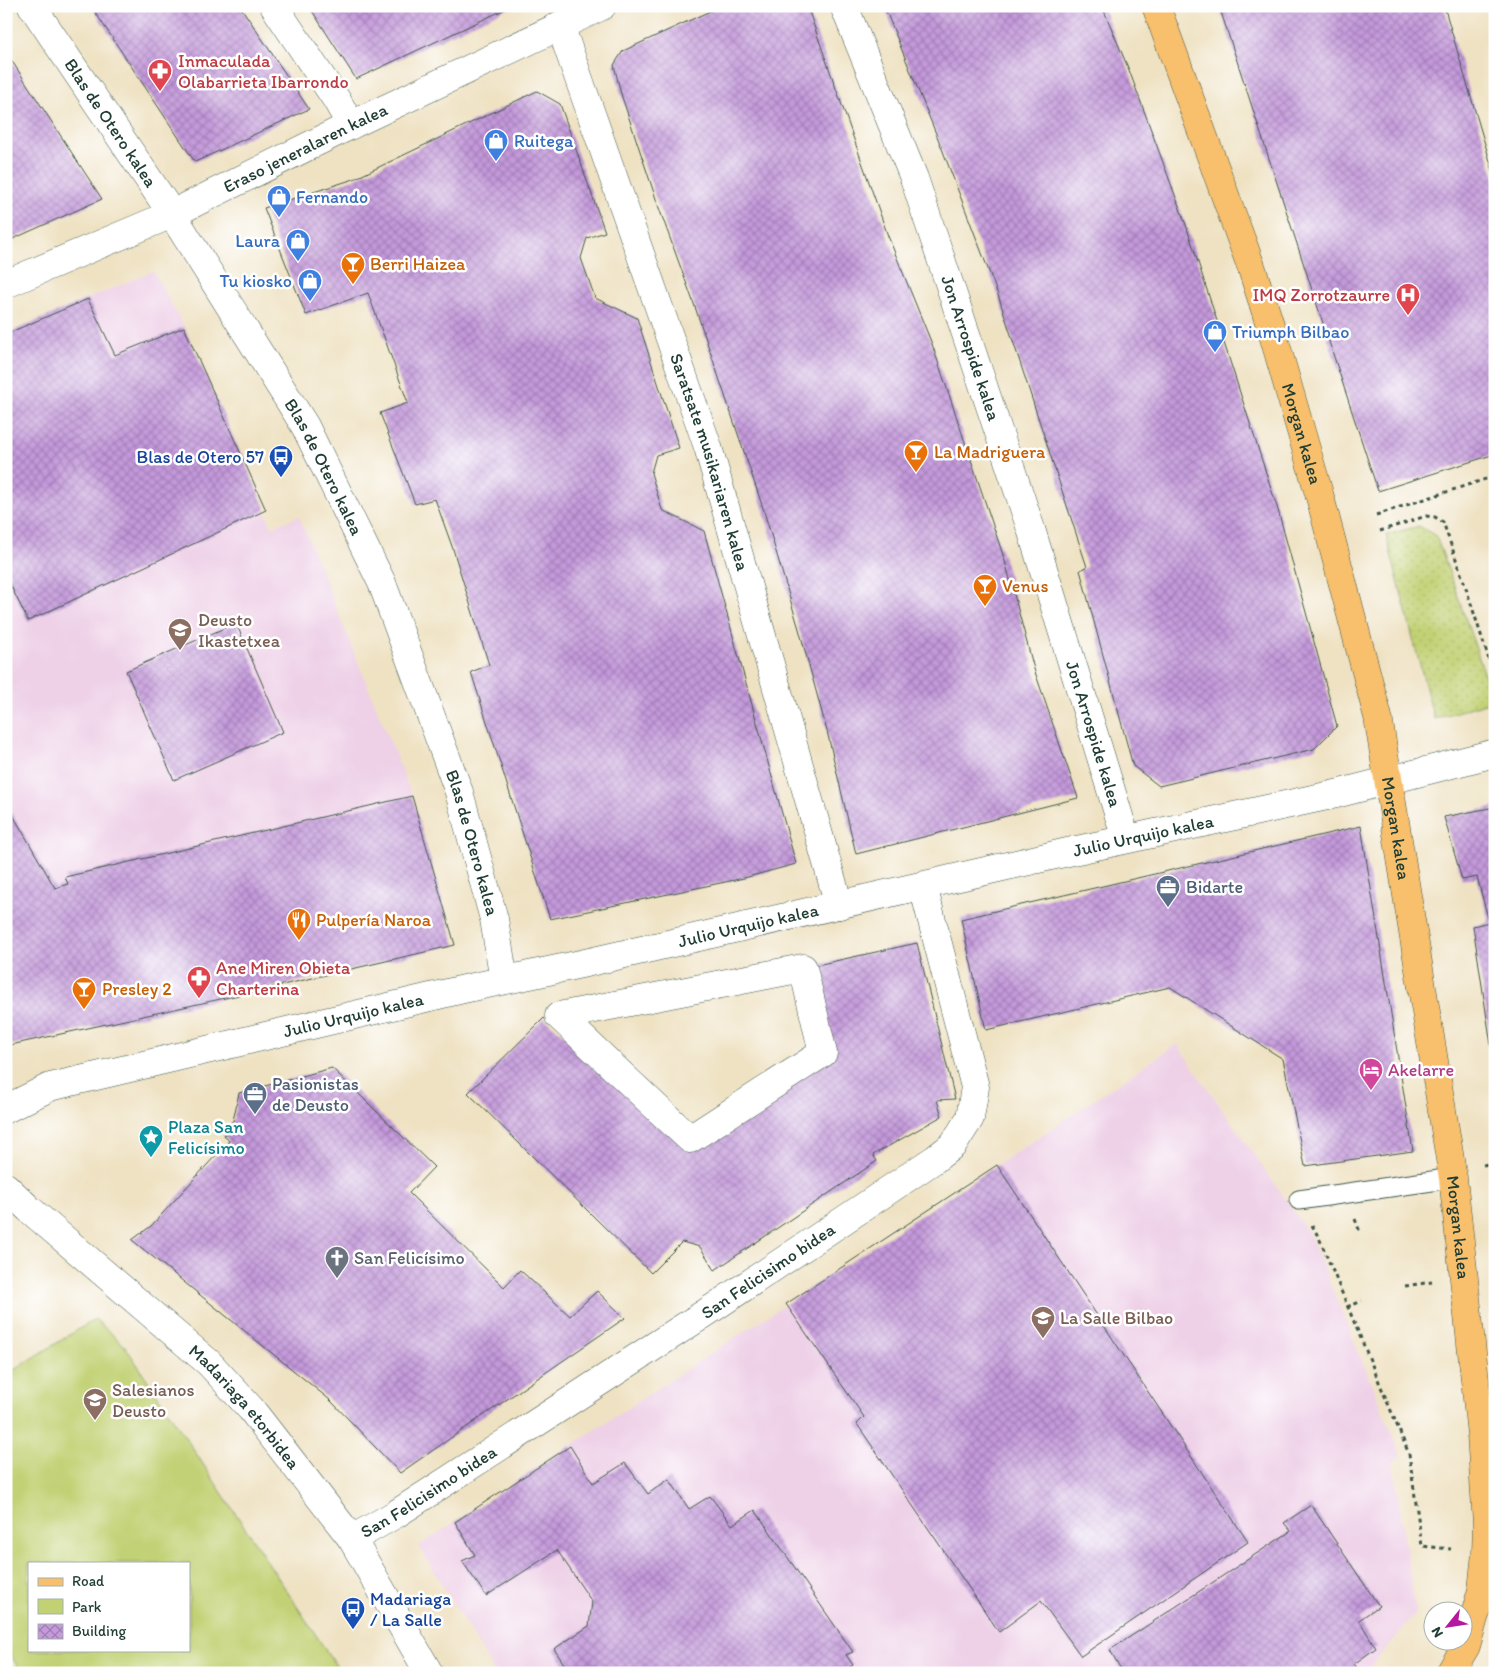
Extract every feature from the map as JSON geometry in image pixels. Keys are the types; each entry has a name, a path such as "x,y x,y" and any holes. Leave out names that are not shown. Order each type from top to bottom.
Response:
{"main road":[{"name":"Morgan kalea","path":"1156,6 1252,269 1272,331 1320,497 1378,717 1454,1178 1481,1435 1487,1524 1482,1590 1466,1646 1450,1673"}],"street":[{"name":"Blas de Otero kalea","path":"32,6 172,214 305,426 382,582 460,792 494,918 504,980"},
{"path":"274,6 336,99 351,125"},
{"name":"Eraso jeneralaren kalea","path":"6,284 172,214 351,125 602,6"},
{"name":"Jon Arrospide kalea","path":"844,6 914,178 1031,529 1126,839"},
{"name":"Saratsate musikariaren kalea","path":"560,25 708,448 839,906"},
{"name":"Julio Urquijo kalea","path":"6,1109 50,1087 504,980 839,906 1126,839 1389,782 1495,753"},
{"name":"San Felicisimo bidea","path":"352,1539 396,1514 714,1308 953,1145 970,1118 976,1087 923,886"},
{"path":"802,968 823,1053 690,1139 559,1016 802,968"},
{"name":"Madariaga etorbidea","path":"6,1187 209,1363 251,1409 352,1539 429,1673"}],"lane":[{"path":"1299,1200 1454,1178"}],"path":[{"path":"1376,515 1495,476"},
{"path":"1380,530 1426,516 1435,517 1443,522 1491,666 1495,672"},
{"path":"1481,1165 1495,1163"},
{"path":"1299,1200 1320,1240 1409,1454 1422,1546 1451,1549"},
{"path":"1354,1218 1360,1232"},
{"path":"1405,1286 1432,1282"},
{"path":"1348,1307 1362,1301"}],"shaded area":[{"name":"Deusto Ikastetxea","path":"153,271 184,327 272,527 299,516 412,796 65,878 68,884 55,888 6,803 6,334"},
{"name":"La Salle Bilbao","path":"1177,1044 1310,1235 1401,1455 1393,1463 1416,1614 1365,1673 495,1673 419,1546"}],"green space":[{"path":"1419,526 1436,536 1487,681 1495,692 1495,700 1434,719 1386,535"},
{"name":"Salesianos Deusto","path":"95,1319 125,1346 341,1673 22,1673 6,1648 6,1375"}],"building":[{"path":"91,6 240,6 309,109 195,162"},
{"path":"309,6 512,6 356,79"},
{"path":"721,6 807,6 888,236 932,344 1005,561 1034,669 1078,798 856,854 827,731 763,508 694,304 659,208 621,94 614,65 623,51"},
{"path":"884,6 1102,6 1129,70 1186,225 1278,510 1337,726 1314,749 1159,786 1133,766 1080,570 1087,567 998,295 941,146"},
{"name":"IMQ Zorrotzaurre","path":"1219,6 1444,6 1495,178 1495,454 1378,491"},
{"path":"6,52 102,199 6,242"},
{"path":"537,91 560,104 605,232 587,238 581,258 595,298 637,318 679,448 656,455 651,473 662,510 704,531 796,864 744,878 550,919 471,672 489,665 453,549 435,499 415,504 380,413 408,403 368,293 306,315 264,208 354,179"},
{"path":"88,299 115,355 184,327 266,510 28,621 6,576 6,334"},
{"path":"236,623 283,732 174,780 126,671"},
{"path":"412,796 455,945 6,1046 6,803 55,888 68,884 65,877"},
{"path":"1495,807 1494,1065 1473,926 1489,922 1477,877 1462,880 1444,817"},
{"path":"1361,826 1413,1151 1305,1166 1283,1059 1170,987 986,1030 961,919"},
{"path":"917,943 955,1099 937,1100 942,1116 873,1155 877,1161 715,1270 700,1247 682,1242 651,1273 468,1093 544,1018 690,1139 823,1053 803,968"},
{"name":"San Felicísimo","path":"332,1068 434,1167 409,1193 504,1287 520,1270 570,1316 597,1291 625,1318 400,1473 330,1400 132,1240 151,1226 229,1141 224,1135 233,1121 239,1093"},
{"path":"997,1165 1248,1542 1081,1656 1041,1601 999,1632 857,1424 864,1417 786,1304"},
{"path":"570,1446 593,1483 625,1463 648,1494 669,1479 689,1509 710,1496 732,1525 755,1510 853,1652 846,1655 853,1665 841,1673 570,1673 554,1649 589,1626 592,1602 557,1550 486,1596 462,1561 475,1555 455,1522"},
{"path":"1311,1505 1379,1606 1359,1620 1376,1648 1354,1664 1358,1669 1353,1673 1123,1673 1110,1650 1291,1531 1284,1523"}],"place":[{"name":"Inmaculada Olabarrieta Ibarrondo","path":"160,92"},
{"name":"Ruitega","path":"496,162"},
{"name":"Fernando","path":"279,218"},
{"name":"Laura","path":"298,262"},
{"name":"Berri Haizea","path":"353,285"},
{"name":"Tu kiosko","path":"310,302"},
{"name":"IMQ Zorrotzaurre","path":"1408,316"},
{"name":"Triumph Bilbao","path":"1215,353"},
{"name":"La Madriguera","path":"916,473"},
{"name":"Blas de Otero 57","path":"281,478"},
{"name":"Venus","path":"985,607"},
{"name":"Deusto Ikastetxea","path":"180,651"},
{"name":"Bidarte","path":"1168,908"},
{"name":"Pulpería Naroa","path":"299,941"},
{"name":"Ane Miren Obieta Charterina","path":"199,999"},
{"name":"Presley 2","path":"84,1010"},
{"name":"Akelarre","path":"1371,1091"},
{"name":"Pasionistas de Deusto","path":"255,1115"},
{"name":"Plaza San Felicísimo","path":"151,1158"},
{"name":"San Felicísimo","path":"337,1279"},
{"name":"La Salle Bilbao","path":"1043,1339"},
{"name":"Salesianos Deusto","path":"95,1421"},
{"name":"Madariaga / La Salle","path":"353,1630"}]}
